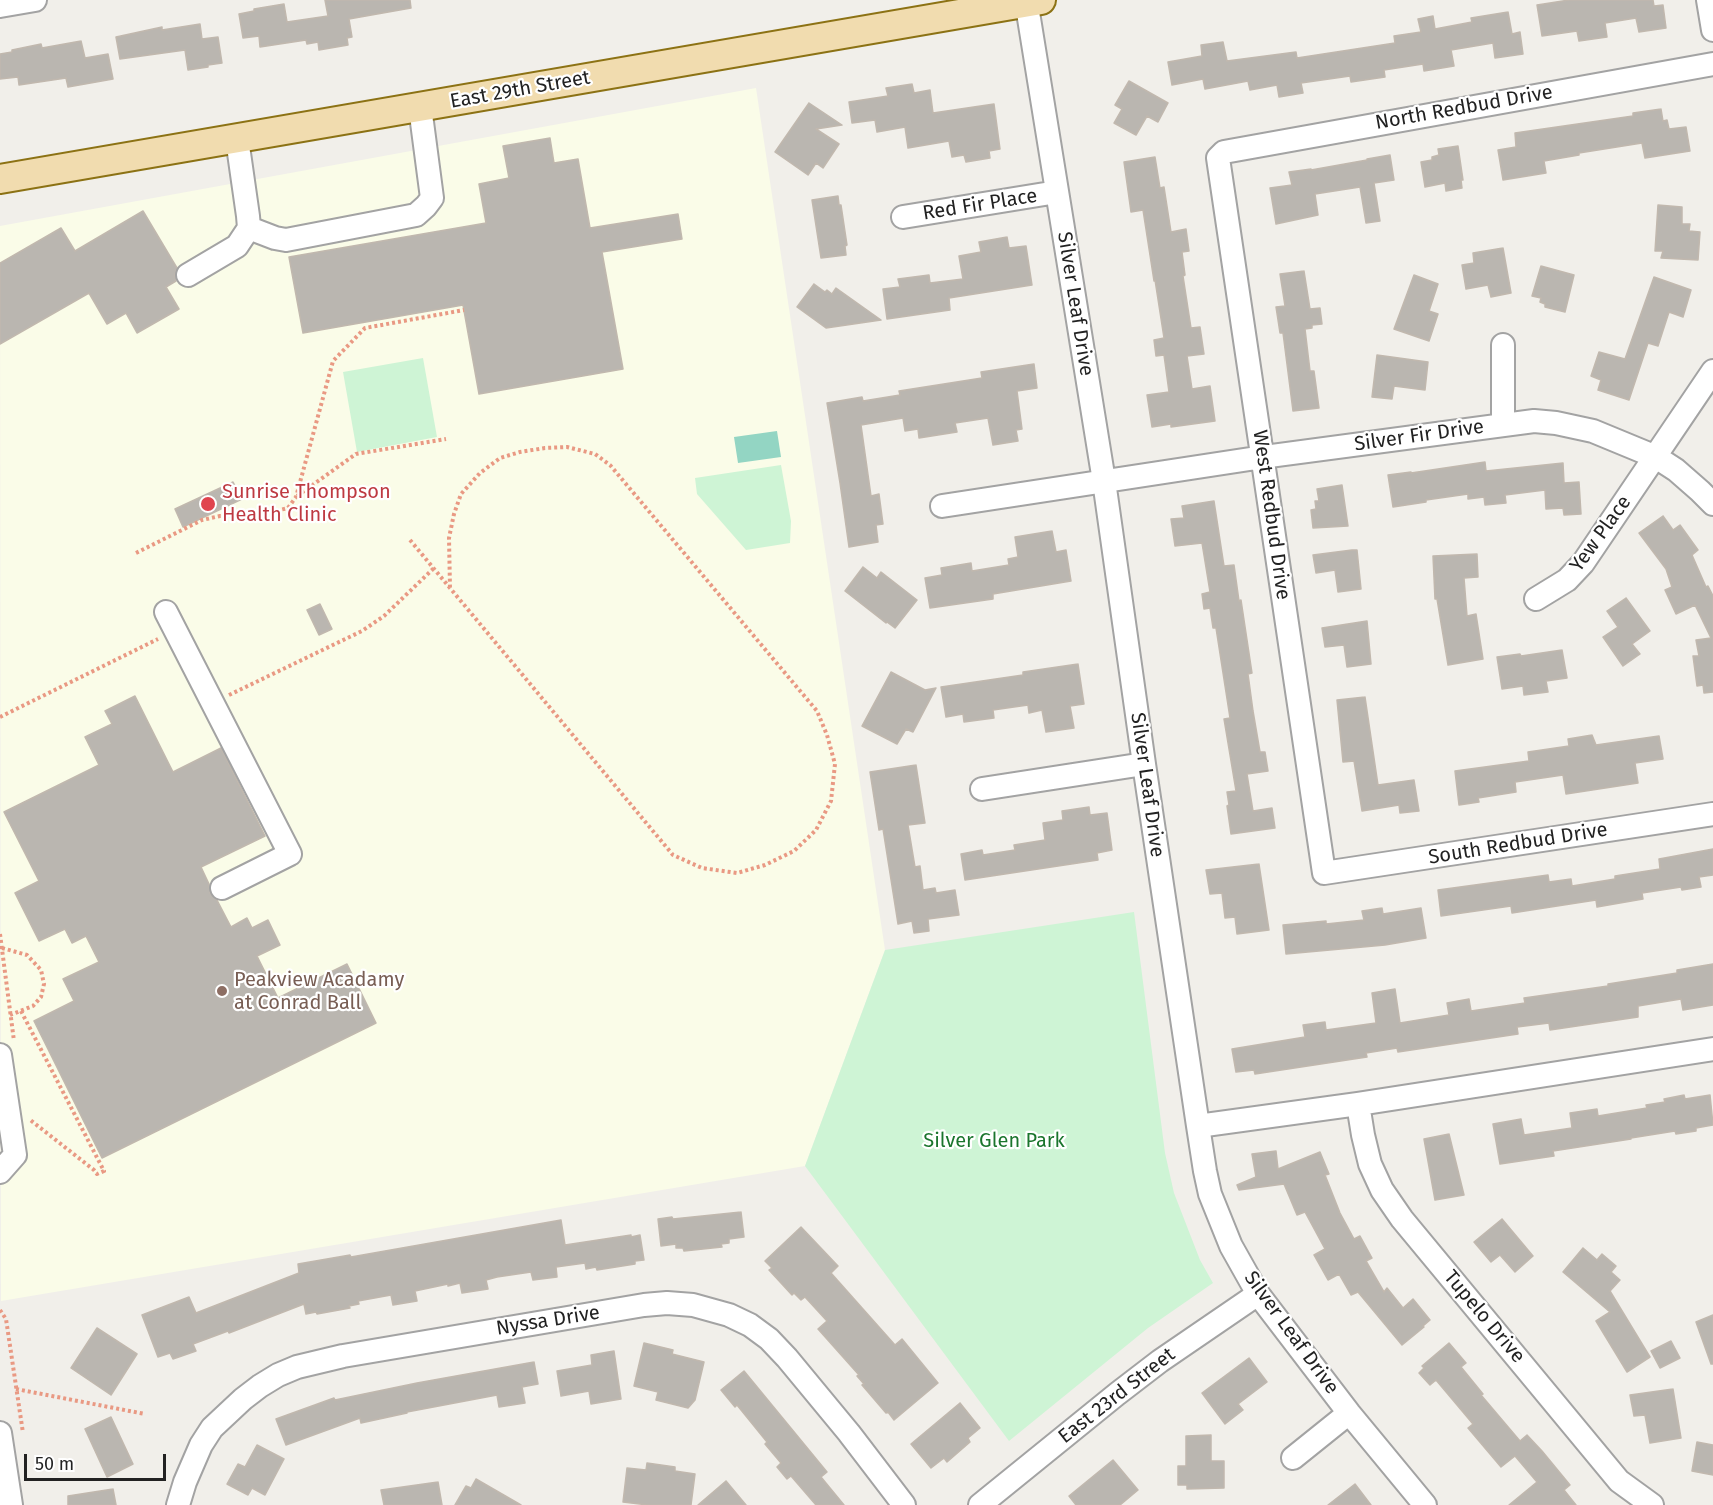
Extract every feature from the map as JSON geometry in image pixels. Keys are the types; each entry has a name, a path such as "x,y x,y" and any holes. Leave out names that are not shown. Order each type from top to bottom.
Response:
{"main road":[{"name":"East 29th Street","path":"0,179 1031,1"}],"street":[{"path":"0,6 35,0"},
{"path":"1708,0 1713,30"},
{"name":"Silver Leaf Drive","path":"1031,1 1057,192 1104,481 1144,764 1210,1194 1231,1246 1258,1294 1349,1413 1425,1505"},
{"name":"North Redbud Drive","path":"1218,158 1224,152 1713,64"},
{"path":"249,228 286,240 416,215 432,198 420,107"},
{"path":"188,275 237,246 249,228 237,139"},
{"name":"West Redbud Drive","path":"1218,158 1324,873"},
{"name":"Red Fir Place","path":"903,217 1057,192"},
{"path":"1503,345 1503,424"},
{"name":"Yew Place","path":"1536,599 1567,580 1583,563 1713,371"},
{"name":"Silver Fir Drive","path":"942,506 1263,457 1534,421 1593,431 1656,457 1676,470 1713,504"},
{"path":"170,621 290,854 222,888"},
{"path":"982,789 1144,764"},
{"name":"South Redbud Drive","path":"1324,873 1713,814"},
{"path":"1198,1126 1358,1104 1713,1049"},
{"path":"0,1055 15,1155 0,1172"},
{"name":"Tupelo Drive","path":"1358,1104 1370,1164 1382,1190 1402,1219 1619,1480 1652,1505"},
{"name":"East 23rd Street","path":"980,1505 1143,1374 1258,1294"},
{"name":"Nyssa Drive","path":"178,1505 189,1472 201,1445 212,1428 252,1392 297,1367 343,1356 667,1303 693,1305 729,1315 750,1325 769,1339 849,1433 904,1505"},
{"path":"1293,1458 1349,1413"},
{"path":"0,1433 11,1505"}],"path":[{"path":"296,497 333,361 365,328 464,310"},
{"path":"136,553 202,520 219,516 243,519 288,508 296,497 356,454 446,439"},
{"path":"410,540 434,568 450,588 673,855 702,868 737,873 765,865 794,851 816,830 831,801 835,764 827,735 816,711 610,465 595,454 567,447 545,448 500,458 480,472 461,494 454,514 449,537 450,588"},
{"path":"212,703 369,627 384,616 434,568"},
{"path":"0,717 170,621"},
{"path":"2,948 27,955 41,970 44,984 41,997 33,1006 10,1016"},
{"path":"21,1011 104,1171 97,1174 27,1117"},
{"path":"0,1310 6,1319 23,1435"},
{"path":"16,1389 145,1414"}],"shaded area":[{"path":"756,88 885,950 805,1166 1,1301 0,226"}],"green space":[{"path":"423,358 437,437 357,452 343,372"},
{"path":"777,431 781,457 738,463 734,437"},
{"path":"781,465 791,521 790,543 746,550 697,494 695,478"},
{"name":"Silver Glen Park","path":"1134,912 1165,1153 1174,1193 1200,1260 1213,1283 1148,1328 1009,1441 805,1166 885,950"}],"building":[{"path":"325,0 410,0 411,8 349,19 352,37 347,38 348,45 319,50 318,42 307,44 306,40 260,47 259,36 243,38 239,14 284,4 287,22 328,16"},
{"path":"1569,0 1653,0 1654,6 1663,5 1666,28 1639,32 1636,18 1605,23 1607,37 1579,41 1577,31 1542,36 1537,5"},
{"path":"1508,12 1512,34 1520,32 1523,54 1495,58 1493,43 1451,50 1454,66 1424,71 1423,64 1384,70 1385,77 1351,82 1350,76 1301,83 1303,93 1279,97 1277,85 1250,90 1248,81 1205,89 1203,79 1172,85 1168,62 1202,56 1201,45 1223,42 1227,61 1296,52 1297,58 1395,43 1394,36 1421,32 1418,19 1433,16 1435,29 1472,22 1471,18"},
{"path":"200,24 202,39 218,37 222,63 188,70 185,50 120,59 116,37 162,27 162,30"},
{"path":"81,41 85,58 108,54 113,79 68,87 66,78 19,85 18,77 0,79 0,54 41,44 42,48"},
{"path":"1129,81 1168,103 1158,122 1147,116 1136,135 1114,123 1122,109 1115,105"},
{"path":"912,84 914,93 930,90 933,113 994,104 1000,149 989,151 990,158 966,162 964,155 952,157 949,141 908,148 905,127 877,132 875,120 852,123 849,102 888,96 886,88"},
{"path":"809,103 842,125 816,129 839,144 823,168 816,163 808,175 775,152"},
{"path":"1661,109 1663,121 1667,120 1669,129 1686,127 1690,151 1645,158 1642,143 1544,161 1546,173 1503,180 1498,150 1516,147 1515,133 1633,116 1633,113"},
{"path":"550,138 554,163 578,159 590,228 678,214 682,239 602,252 623,369 479,394 463,305 303,333 289,257 486,223 479,184 509,178 503,146"},
{"path":"1458,146 1462,188 1446,191 1445,183 1425,187 1421,162 1432,160 1432,157 1439,155 1438,149"},
{"path":"1390,155 1394,180 1374,183 1380,221 1366,223 1360,187 1315,194 1318,215 1276,224 1270,188 1292,185 1289,172"},
{"path":"1155,157 1160,188 1164,187 1171,232 1186,229 1189,251 1182,252 1185,275 1183,276 1191,328 1200,327 1204,354 1187,356 1192,389 1210,386 1215,421 1171,427 1171,424 1152,427 1147,395 1169,392 1164,355 1156,356 1154,340 1164,338 1143,210 1131,212 1124,162"},
{"path":"838,196 847,245 845,246 846,255 821,258 812,200"},
{"path":"1658,205 1682,207 1682,224 1690,224 1689,231 1700,232 1698,260 1661,258 1663,251 1655,251"},
{"path":"143,211 177,268 176,281 166,287 179,309 137,333 126,313 107,324 89,293 0,344 0,263 61,228 75,251"},
{"path":"1007,237 1009,248 1026,246 1032,285 949,298 950,310 887,319 883,289 900,287 898,279 929,275 930,283 963,279 959,256 981,252 979,242"},
{"path":"1503,248 1511,293 1491,297 1488,285 1466,289 1462,265 1474,263 1473,253"},
{"path":"1541,266 1574,275 1565,312 1545,307 1545,304 1540,302 1541,298 1532,296"},
{"path":"1304,271 1310,309 1320,308 1322,324 1312,325 1312,328 1305,329 1310,371 1314,371 1319,408 1293,411 1283,333 1280,333 1276,307 1285,306 1280,274"},
{"path":"1414,275 1438,284 1429,311 1438,314 1429,341 1394,329"},
{"path":"1654,277 1691,290 1683,317 1669,312 1658,346 1648,343 1629,400 1598,390 1601,380 1591,376 1599,352 1625,359"},
{"path":"814,284 832,294 836,288 881,320 826,328 797,307"},
{"path":"1377,355 1428,362 1425,390 1394,386 1392,399 1372,397"},
{"path":"1034,364 1037,388 1017,391 1022,429 1016,430 1018,441 993,445 988,418 955,423 957,432 919,438 918,429 905,431 903,418 861,425 871,496 879,494 883,524 876,525 878,542 849,547 827,403 862,397 863,401 900,395 899,391 982,378 981,372"},
{"path":"1485,462 1486,471 1563,463 1564,483 1579,482 1581,514 1564,515 1563,508 1546,509 1545,490 1505,495 1506,503 1485,505 1484,497 1468,499 1468,494 1393,507 1388,475"},
{"name":"Sunrise Thompson Health Clinic","path":"233,482 242,499 183,527 175,509"},
{"path":"1342,485 1348,526 1313,528 1311,510 1316,509 1315,501 1319,501 1317,489"},
{"path":"1214,501 1224,566 1234,565 1239,601 1241,600 1252,673 1248,674 1253,711 1260,752 1265,752 1268,771 1247,774 1253,811 1272,808 1275,828 1231,834 1227,792 1236,791 1224,719 1230,718 1216,628 1213,628 1210,608 1204,609 1202,594 1210,592 1202,543 1175,546 1171,519 1184,518 1182,506"},
{"path":"1663,516 1673,530 1680,525 1698,550 1692,555 1706,587 1708,586 1713,596 1713,692 1704,693 1703,685 1697,686 1693,656 1699,656 1696,640 1711,638 1695,605 1676,614 1665,590 1672,587 1666,569 1639,533"},
{"path":"1052,531 1056,552 1066,550 1071,581 993,594 993,599 930,608 925,578 942,575 941,568 971,563 972,571 1009,565 1008,559 1018,557 1015,537"},
{"path":"1357,550 1361,589 1338,592 1335,570 1316,573 1313,555"},
{"path":"1477,554 1478,577 1464,578 1467,616 1476,614 1483,659 1448,665 1437,599 1435,599 1433,556"},
{"path":"863,567 877,578 881,572 917,600 895,628 845,591"},
{"path":"1626,598 1650,631 1632,644 1640,654 1623,666 1603,637 1618,627 1607,611"},
{"path":"320,604 332,629 319,635 307,610"},
{"path":"1367,621 1371,664 1347,667 1344,645 1325,647 1322,628"},
{"path":"1562,650 1567,678 1546,681 1548,692 1524,695 1523,686 1502,689 1497,657"},
{"path":"1078,664 1084,704 1070,706 1074,728 1046,732 1042,710 1029,713 1028,705 993,710 994,718 964,722 963,714 946,717 941,687"},
{"path":"891,672 925,690 936,688 913,732 906,729 897,744 862,726"},
{"path":"135,696 173,772 221,748 265,836 201,867 209,884 210,893 217,900 231,927 247,918 252,928 268,920 280,945 257,956 278,998 347,964 376,1023 102,1158 34,1021 74,1001 63,979 99,962 86,936 72,943 65,929 39,941 15,893 39,881 4,812 99,765 85,737 112,724 105,711"},
{"path":"1365,697 1378,785 1414,780 1419,811 1400,813 1399,805 1362,811 1354,761 1343,762 1337,700"},
{"path":"1592,735 1596,745 1659,736 1663,759 1635,763 1638,783 1566,794 1563,775 1515,782 1516,792 1478,798 1479,802 1459,805 1455,771 1529,761 1528,752 1569,746 1568,739"},
{"path":"916,765 925,823 908,825 915,867 920,866 923,890 935,888 936,893 955,890 959,915 928,919 929,931 914,933 912,921 898,924 883,829 879,830 870,772"},
{"path":"1089,807 1090,815 1107,813 1112,850 1097,853 1098,860 965,880 961,854 982,850 983,855 1015,850 1014,845 1045,840 1043,823 1063,820 1062,811"},
{"path":"1713,849 1713,875 1699,877 1701,887 1682,890 1681,887 1642,893 1643,899 1597,907 1596,900 1512,913 1511,906 1441,916 1438,890 1548,875 1549,882 1571,879 1572,886 1660,869 1659,859"},
{"path":"1259,864 1269,930 1237,934 1235,917 1225,918 1222,893 1210,894 1206,870"},
{"path":"1382,908 1383,914 1421,908 1426,938 1385,945 1286,954 1283,925 1364,920 1362,911"},
{"path":"1713,964 1713,1005 1683,1010 1681,999 1638,1006 1638,1017 1550,1030 1549,1023 1517,1027 1518,1034 1398,1052 1397,1048 1366,1053 1367,1057 1255,1074 1254,1070 1236,1072 1232,1049 1305,1037 1303,1025 1325,1022 1326,1030 1376,1023 1372,993 1395,989 1400,1023 1449,1015 1447,1003 1469,999 1471,1011 1525,1003 1524,998 1608,986 1608,984 1677,973 1677,970"},
{"path":"1684,1095 1685,1099 1710,1095 1713,1125 1696,1128 1696,1131 1676,1134 1675,1131 1553,1151 1554,1156 1500,1164 1493,1124 1521,1119 1524,1135 1572,1128 1570,1113 1597,1109 1598,1116 1647,1108 1646,1105 1665,1102 1664,1099"},
{"path":"1449,1134 1464,1195 1435,1200 1424,1139"},
{"path":"1276,1151 1278,1169 1320,1152 1329,1174 1325,1175 1340,1213 1354,1239 1360,1236 1372,1258 1366,1261 1384,1292 1387,1288 1403,1308 1413,1299 1430,1320 1402,1345 1358,1292 1351,1295 1339,1274 1328,1280 1314,1255 1325,1249 1305,1212 1297,1215 1284,1184 1239,1190 1237,1185 1256,1177 1252,1154"},
{"path":"741,1212 744,1237 729,1239 729,1243 721,1244 722,1247 684,1251 683,1248 676,1248 676,1244 661,1246 658,1219"},
{"path":"1502,1219 1533,1256 1515,1272 1500,1255 1491,1262 1474,1242"},
{"path":"561,1220 565,1245 640,1235 644,1260 635,1261 635,1264 597,1270 596,1267 586,1269 585,1263 556,1267 557,1277 533,1280 531,1272 497,1277 486,1280 488,1289 462,1293 460,1283 448,1286 448,1284 415,1291 417,1301 393,1305 391,1295 358,1301 359,1304 349,1306 350,1308 306,1314 304,1304 229,1333 228,1331 193,1344 196,1351 173,1359 170,1353 158,1357 142,1315 189,1297 196,1313 299,1273 298,1264 350,1255 351,1257"},
{"path":"801,1227 838,1266 831,1273 895,1345 902,1339 938,1383 894,1420 862,1385 864,1384 857,1376 859,1375 818,1329 827,1321 805,1297 801,1300 794,1293 792,1295 769,1270 772,1268 765,1261"},
{"path":"1583,1248 1597,1260 1602,1254 1616,1266 1611,1272 1620,1280 1610,1291 1650,1357 1627,1372 1596,1321 1610,1312 1563,1272"},
{"path":"1713,1315 1713,1364 1711,1364 1696,1322"},
{"path":"97,1328 137,1354 111,1395 71,1368"},
{"path":"1671,1341 1680,1358 1660,1368 1651,1351"},
{"path":"644,1343 673,1350 672,1354 704,1362 695,1400 688,1408 656,1400 658,1392 634,1386"},
{"path":"1449,1343 1466,1363 1461,1367 1483,1394 1481,1395 1520,1441 1527,1435 1570,1485 1564,1490 1576,1505 1509,1505 1537,1482 1515,1456 1501,1467 1468,1428 1473,1424 1436,1380 1430,1385 1419,1373 1424,1368 1422,1366"},
{"path":"614,1351 621,1399 591,1404 589,1391 561,1396 557,1371 592,1365 591,1355"},
{"path":"1249,1358 1267,1382 1238,1404 1243,1410 1225,1424 1202,1393"},
{"path":"534,1362 538,1384 522,1387 525,1403 499,1407 497,1395 361,1423 360,1418 286,1445 276,1419 334,1398 335,1400"},
{"path":"744,1371 827,1472 821,1477 844,1505 816,1505 791,1476 787,1479 777,1467 781,1463 765,1444 767,1442 737,1405 735,1407 721,1390"},
{"path":"1673,1389 1681,1438 1650,1443 1645,1415 1634,1416 1630,1395"},
{"path":"960,1403 980,1428 968,1438 970,1442 947,1462 944,1458 931,1468 911,1444"},
{"path":"111,1417 133,1464 107,1477 85,1429"},
{"path":"1211,1435 1211,1461 1224,1461 1224,1488 1187,1489 1187,1485 1178,1485 1178,1466 1186,1466 1186,1436"},
{"path":"1697,1442 1713,1445 1713,1475 1692,1471"},
{"path":"257,1445 284,1459 265,1495 252,1488 248,1495 227,1484 238,1464 245,1467"},
{"path":"1113,1460 1138,1490 1120,1505 1076,1505 1069,1496"},
{"path":"647,1463 675,1467 675,1471 695,1474 691,1505 648,1505 623,1502 627,1468 646,1470"},
{"path":"476,1479 521,1505 455,1505 466,1486 471,1488"},
{"path":"726,1481 746,1505 698,1505"},
{"path":"438,1482 442,1505 384,1505 381,1490"},
{"path":"1355,1484 1371,1505 1328,1505"},
{"path":"113,1489 116,1505 68,1505 68,1496"}],"place":[{"name":"Sunrise Thompson Health Clinic","path":"208,504"},
{"name":"Peakview Acadamy at Conrad Ball","path":"222,991"}]}
